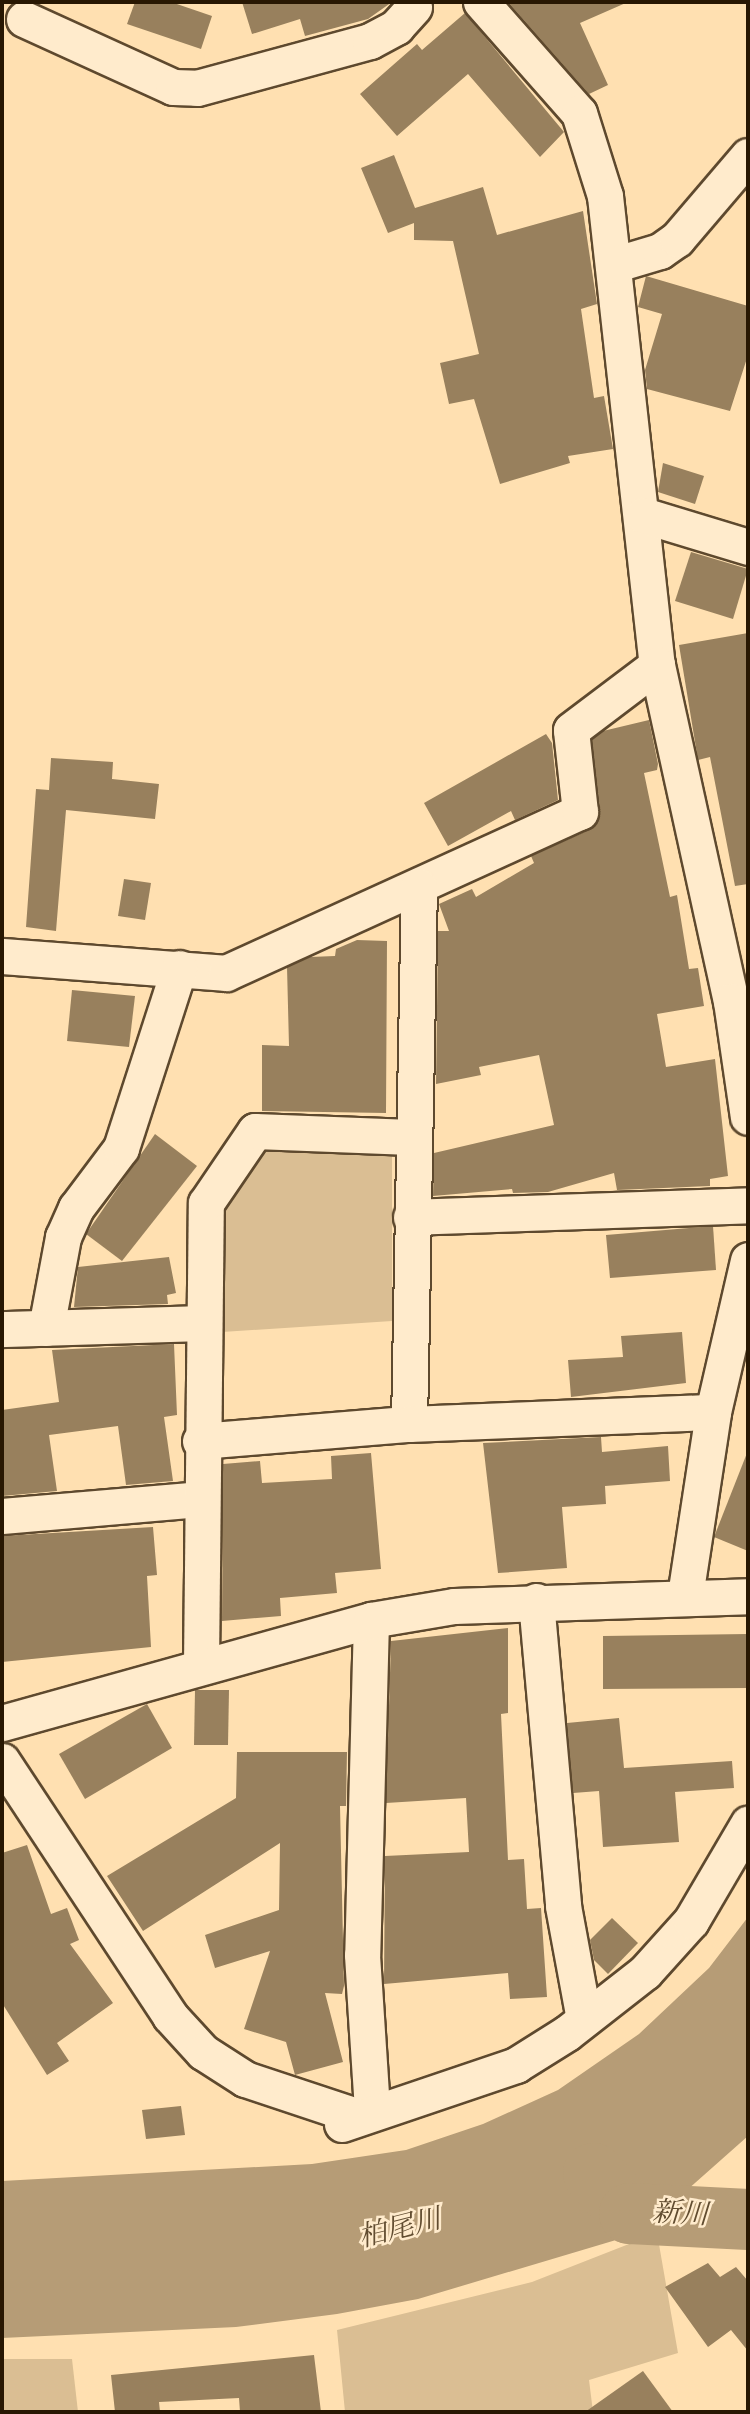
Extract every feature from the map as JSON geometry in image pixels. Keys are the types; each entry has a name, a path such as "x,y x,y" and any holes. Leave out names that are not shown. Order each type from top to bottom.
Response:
{"street":[{"path":"481,2 579,113 605,197 643,515 657,665 745,1062 748,1116"},
{"path":"24,19 173,87 197,88 370,41 396,27 413,4"},
{"path":"613,265 660,251 677,239 748,156"},
{"path":"643,515 748,547"},
{"path":"2,956 226,972 580,812 571,730 657,665"},
{"path":"410,1424 411,1137 419,886"},
{"path":"46,1328 63,1237 76,1208 121,1148 179,968"},
{"path":"201,1665 199,1499 206,1203 255,1130 411,1137"},
{"path":"411,1217 748,1205"},
{"path":"685,1596 713,1412 748,1260"},
{"path":"2,1329 202,1323"},
{"path":"200,1441 410,1424 713,1412"},
{"path":"2,1516 199,1499"},
{"path":"2,1723 201,1665 370,1620 454,1606 536,1601 748,1596"},
{"path":"536,1601 563,1906 584,2020"},
{"path":"357,2117 370,1620"},
{"path":"2,1761 170,2016 203,2052 245,2079 357,2117 405,2106 516,2065 584,2020 645,1972 691,1921 748,1824"}],"shaded area":[{"path":"264,1148 392,1155 392,1321 222,1332 223,1209"},
{"path":"657,2233 678,2353 589,2380 593,2412 345,2412 337,2330 532,2282"},
{"path":"2,2359 72,2359 78,2412 2,2412"}],"water":[{"name":"柏尾川","path":"748,1917 748,2136 660,2214 616,2240 418,2299 337,2314 236,2327 2,2338 2,2181 312,2164 406,2150 483,2124 558,2090 639,2034 709,1968"}],"building":[{"path":"135,2 171,2 212,16 201,49 127,24"},
{"path":"242,2 392,2 368,19 305,36 300,19 252,34"},
{"path":"508,2 628,2 580,23 608,85 589,94"},
{"path":"465,13 564,132 540,157 468,74 397,136 360,94 417,44 422,50"},
{"path":"394,155 415,208 483,187 497,235 583,211 597,304 581,309 594,398 604,396 613,449 568,456 570,463 500,484 474,399 449,404 440,363 479,354 453,241 414,240 414,223 388,233 361,168"},
{"path":"646,276 748,306 748,355 730,411 647,389 645,370 662,314 638,307"},
{"path":"663,463 704,476 695,504 658,492"},
{"path":"691,552 748,569 733,619 675,601"},
{"path":"748,633 748,884 735,886 710,757 698,760 679,645"},
{"path":"649,720 658,764 657,770 644,773 670,897 677,895 689,969 698,968 704,1006 657,1014 666,1067 715,1059 728,1176 710,1179 710,1186 617,1190 614,1173 548,1192 513,1193 512,1189 433,1196 434,1153 554,1125 539,1055 479,1067 481,1075 436,1084 438,931 449,931 439,904 472,889 476,897 534,863 531,856 589,830 600,810 592,739 603,731"},
{"path":"546,734 552,743 558,800 515,820 511,811 448,846 424,803"},
{"path":"51,758 113,762 112,779 159,784 155,819 66,810 56,931 26,927 36,789 49,790"},
{"path":"124,879 151,883 145,920 118,916"},
{"path":"357,940 387,941 386,1113 262,1111 262,1045 289,1046 287,967 310,957 335,956 336,949"},
{"path":"72,990 135,996 129,1047 67,1041"},
{"path":"155,1134 197,1166 122,1261 86,1234"},
{"path":"713,1226 716,1270 610,1278 606,1235"},
{"path":"169,1257 176,1293 167,1295 168,1304 74,1307 78,1267"},
{"path":"682,1332 686,1383 571,1397 568,1360 623,1357 621,1336"},
{"path":"174,1344 177,1415 164,1417 173,1481 126,1485 118,1426 49,1435 57,1491 2,1496 2,1410 59,1402 52,1350"},
{"path":"601,1437 602,1452 668,1446 670,1481 605,1486 606,1504 562,1507 567,1568 498,1573 483,1443"},
{"path":"371,1453 381,1569 335,1573 337,1593 280,1598 281,1616 222,1621 223,1464 260,1461 262,1483 332,1479 331,1456"},
{"path":"748,1453 748,1551 714,1537"},
{"path":"153,1527 157,1575 147,1576 151,1647 2,1662 2,1536"},
{"path":"508,1628 508,1713 501,1714 508,1860 524,1859 527,1909 541,1908 547,1997 510,1999 508,1973 384,1984 385,1856 469,1852 466,1798 386,1803 391,1641"},
{"path":"748,1634 748,1688 603,1689 603,1636"},
{"path":"195,1690 229,1690 228,1745 194,1745"},
{"path":"147,1704 172,1748 85,1799 59,1754"},
{"path":"619,1718 624,1768 732,1761 734,1788 675,1792 679,1842 603,1847 599,1791 573,1793 567,1723"},
{"path":"237,1752 347,1752 346,1806 340,1806 344,1986 342,1994 325,1993 343,2062 295,2075 286,2042 244,2029 270,1951 215,1968 205,1935 279,1910 280,1843 143,1931 107,1876 236,1798"},
{"path":"27,1845 51,1914 67,1908 79,1940 70,1944 113,2003 57,2043 69,2061 47,2075 2,2003 2,1853"},
{"path":"612,1918 638,1943 608,1974 594,1960 590,1940"},
{"path":"181,2106 185,2135 146,2139 142,2110"},
{"path":"708,2263 720,2277 736,2267 748,2281 748,2351 731,2330 708,2347 665,2287"},
{"path":"314,2355 321,2412 240,2412 239,2398 159,2402 160,2412 115,2412 111,2375"},
{"path":"643,2371 673,2412 585,2412"}],"waterway":[{"name":"新川","path":"593,2173 629,2213 748,2219"}]}
